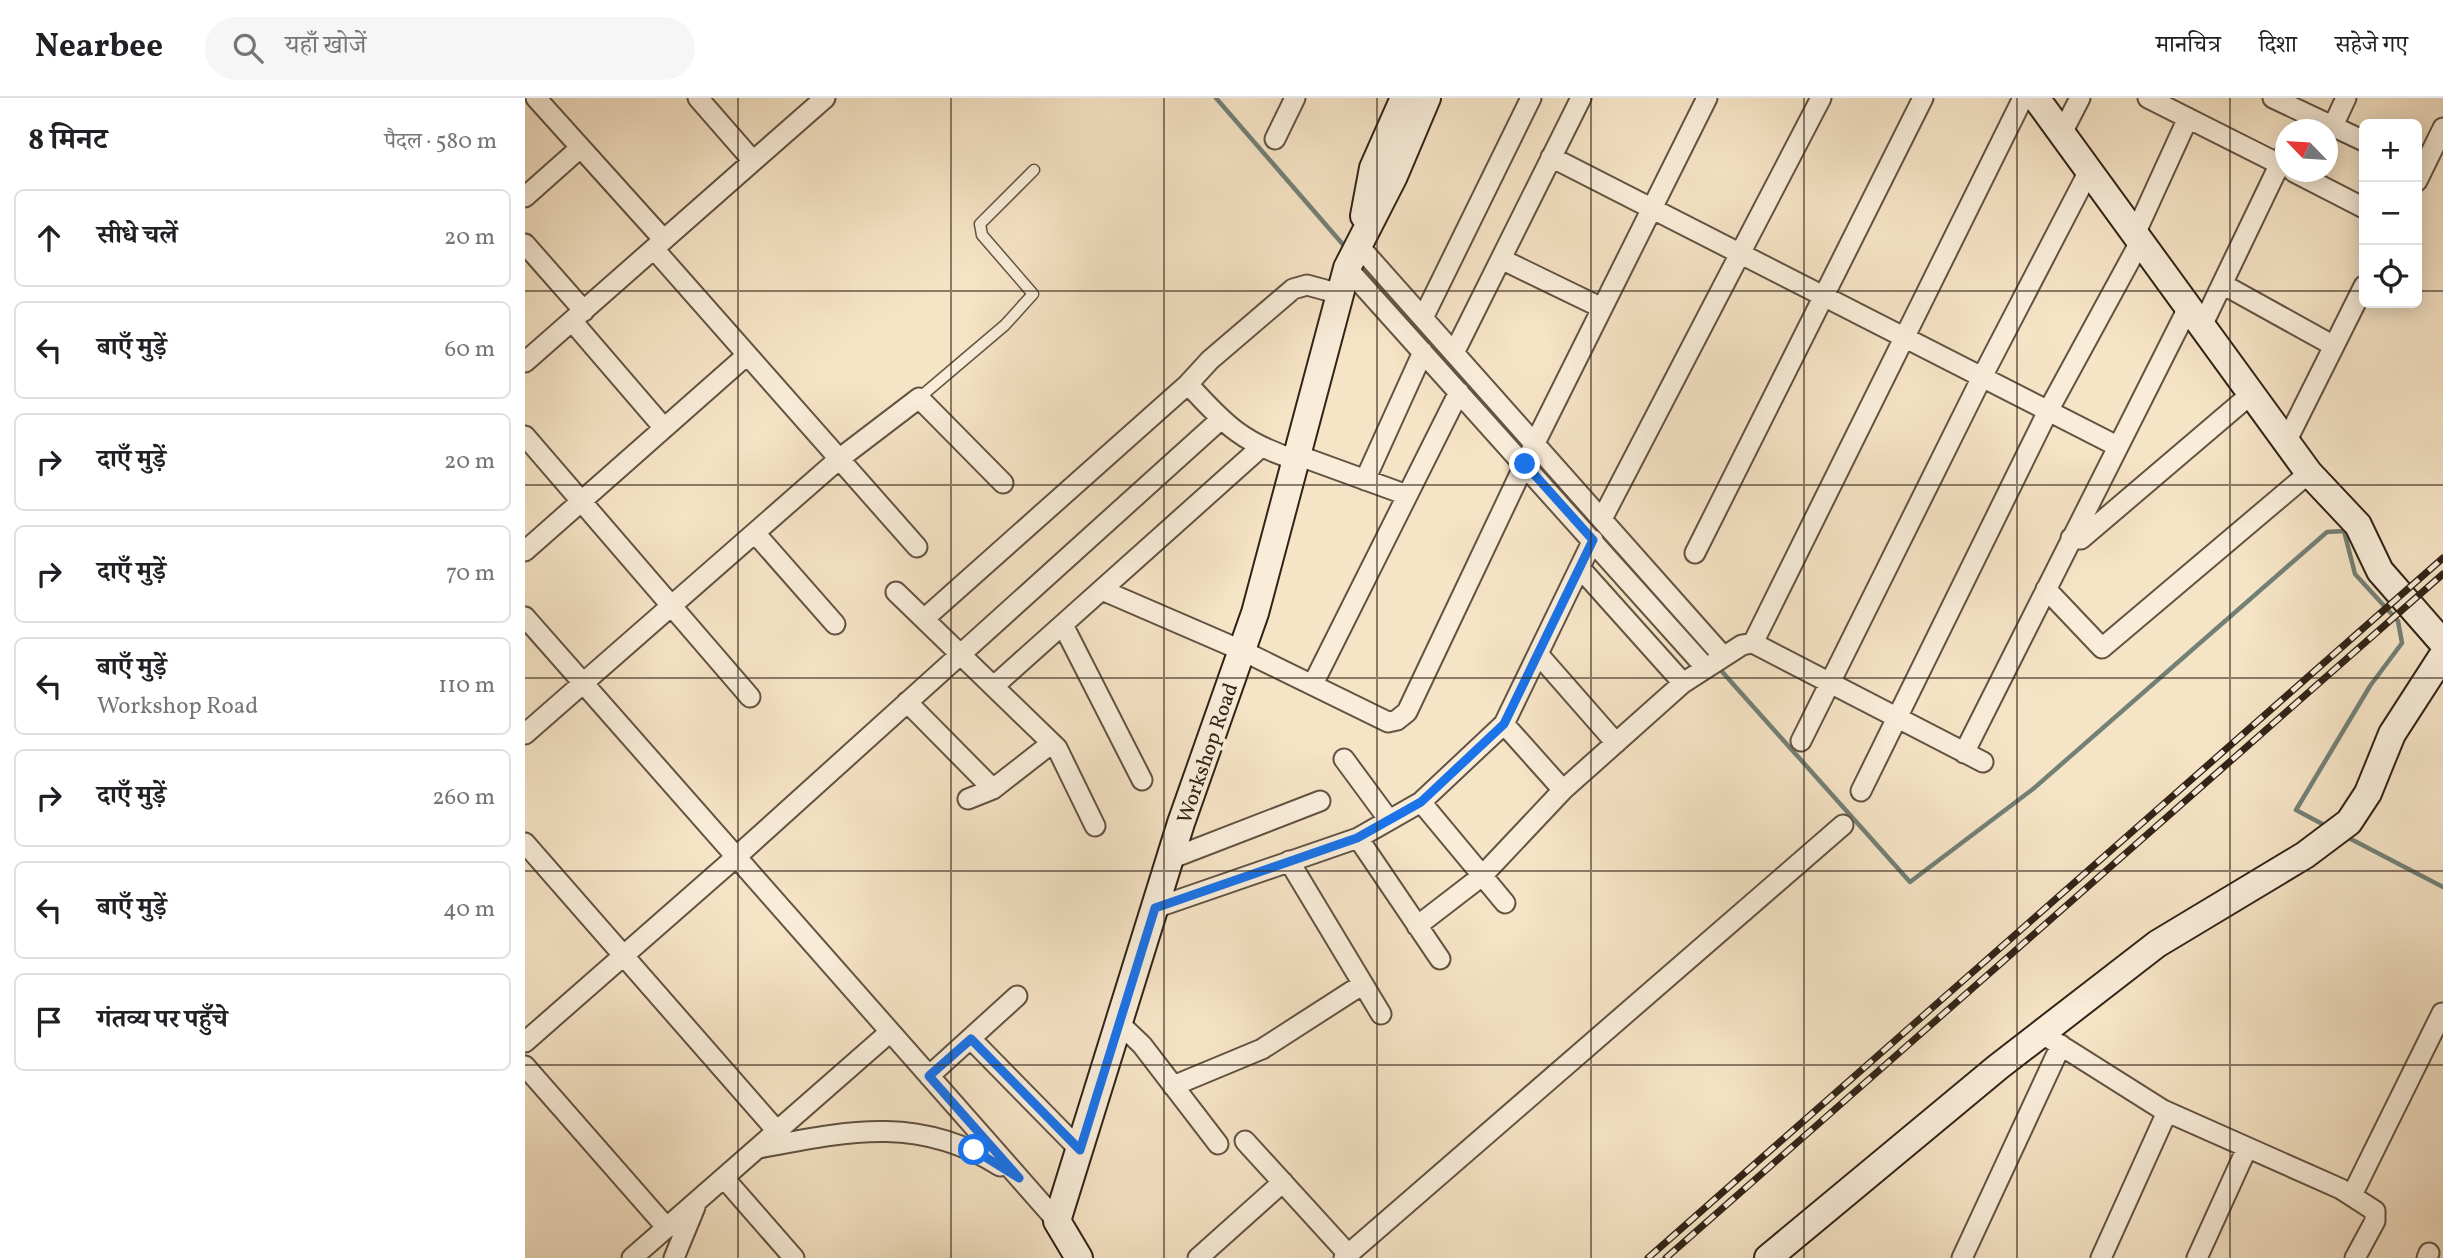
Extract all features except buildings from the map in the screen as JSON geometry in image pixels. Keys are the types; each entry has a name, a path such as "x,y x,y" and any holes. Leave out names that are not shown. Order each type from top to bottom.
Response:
{"street":[{"path":"535,98 580,148 747,355 917,547"},
{"path":"698,98 753,161"},
{"path":"525,362 825,98"},
{"path":"1275,139 1295,98"},
{"name":"Workshop Road","path":"1057,1221 1170,859 1243,651 1340,294 1354,253 1373,168 1404,98"},
{"name":"Workshop Road","path":"1354,253 1394,176 1427,98"},
{"path":"1423,318 1531,98"},
{"path":"1454,354 1581,98"},
{"path":"1102,590 1243,651 1388,722 1397,720 1407,712 1529,454 1707,98"},
{"path":"1602,519 1821,98"},
{"path":"1695,553 1923,98"},
{"path":"1417,926 1482,876 1563,790 1683,683 1714,661 1753,643 2023,98"},
{"path":"2036,98 2250,395 2309,473 2358,525 2380,571 2443,643"},
{"path":"2062,133 2080,98"},
{"path":"2148,98 2275,159"},
{"path":"2273,98 2298,119"},
{"path":"2336,119 2346,98"},
{"path":"1861,791 2048,411 2137,238 2188,118"},
{"path":"2338,128 2359,139"},
{"path":"2422,166 2443,128"},
{"path":"525,197 580,148"},
{"path":"1551,157 2117,446"},
{"path":"1801,741 1982,377 2089,171"},
{"path":"1964,753 2117,446 2195,318 2224,285 2277,182"},
{"path":"2318,182 2359,205"},
{"path":"525,244 664,428"},
{"path":"1354,253 1423,318 1454,354 1593,540 1714,661"},
{"path":"1354,253 1423,352 1459,392 1602,519 1714,661"},
{"path":"1500,259 1602,308"},
{"path":"923,619 1188,384 1210,360 1293,289 1307,285 1340,294"},
{"path":"2224,285 2335,346"},
{"path":"2286,442 2359,296"},
{"path":"1365,480 1423,352"},
{"path":"525,551 747,355"},
{"path":"1188,384 1220,420 1260,448 1407,495"},
{"path":"1313,684 1459,392"},
{"path":"2071,538 2081,539 2250,395"},
{"path":"525,734 839,459 919,398 1003,483"},
{"path":"525,1042 736,857 1220,420"},
{"path":"525,436 750,697"},
{"path":"994,686 1260,448"},
{"path":"2046,589 2102,648 2309,473"},
{"path":"755,533 835,624"},
{"path":"1155,908 1357,838 1421,802 1504,724 1593,540"},
{"path":"1580,568 1683,683"},
{"path":"896,592 1052,743 1095,826"},
{"path":"525,617 1057,1221 1079,1258"},
{"path":"1063,625 1142,780"},
{"path":"1753,643 1983,762"},
{"path":"1538,654 1616,743"},
{"path":"1767,1258 2051,1039 2157,944 2349,822 2368,793 2392,734 2443,655"},
{"path":"907,702 993,789"},
{"path":"1504,724 1563,790"},
{"path":"968,799 993,789 1052,743"},
{"path":"1344,759 1389,820"},
{"path":"1170,859 1320,801"},
{"path":"1421,802 1505,903"},
{"path":"1245,1141 1346,1256 1843,825"},
{"path":"1357,838 1440,959"},
{"path":"525,843 777,1131"},
{"path":"1289,861 1381,1014"},
{"path":"1173,1086 1262,1049 1363,984"},
{"path":"929,1076 1017,996"},
{"path":"2352,1195 2442,1013"},
{"path":"1119,1023 1142,1045 1218,1144"},
{"path":"632,1258 890,1032"},
{"path":"971,1039 1080,1150"},
{"path":"2051,1039 2167,1112 2352,1195 2375,1211 2375,1221 2355,1258"},
{"path":"1962,1258 2051,1039"},
{"path":"525,1066 667,1228"},
{"path":"2101,1258 2167,1112"},
{"path":"756,1149 828,1135 881,1131 926,1134 974,1150 1019,1178"},
{"path":"2197,1258 2247,1148"},
{"path":"724,1178 794,1258"},
{"path":"1198,1258 1283,1182"},
{"path":"674,1258 698,1201"}],"lane":[{"path":"919,398 1029,302 1033,294 1029,287 982,235 979,224 1034,170"}],"waterway":[{"path":"1216,98 1346,248"},
{"path":"1359,263 1524,451"},
{"path":"1532,460 1692,638"},
{"path":"1717,666 1910,882 2033,789 2327,532 2344,531 2355,574 2398,621 2402,643 2370,686 2296,810 2328,827"},
{"path":"2345,836 2443,887"}],"railway":[{"path":"1648,1258 2443,558"},
{"path":"1666,1258 2443,574"}],"route":[{"path":"974,1150 1019,1178 929,1076 971,1039 1080,1150 1155,908 1357,838 1421,802 1504,724 1593,540 1525,464"}]}
